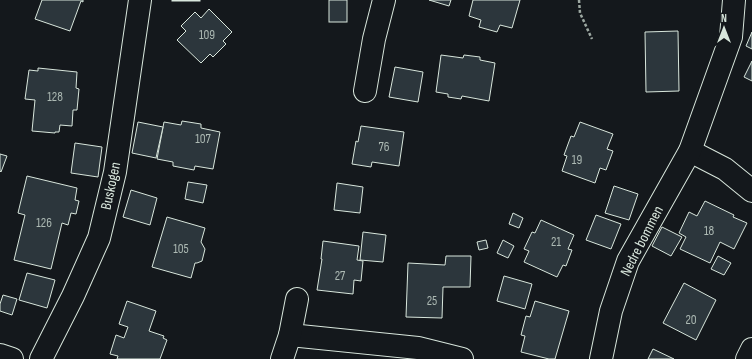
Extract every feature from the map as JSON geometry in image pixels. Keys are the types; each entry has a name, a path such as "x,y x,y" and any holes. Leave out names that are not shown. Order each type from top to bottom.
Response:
{"street":[{"name":"Buskogen","path":"41,359 74,296 98,238 115,172 140,0"},
{"name":"Nedre bommen","path":"601,359 611,311 628,261 690,151 731,36 734,0"},
{"path":"365,92 382,5"},
{"path":"690,151 725,169 752,191"},
{"path":"282,359 290,335 297,299"},
{"path":"290,335 418,348 462,359"},
{"path":"747,359 752,349"},
{"path":"0,354 12,359"}],"path":[{"path":"579,0 580,13 592,39"}],"building":[{"path":"42,0 83,0 83,2 81,1 70,31 35,19"},
{"path":"200,0 200,1 172,1"},
{"path":"329,0 347,0 347,22 329,22"},
{"path":"429,0 451,0 449,6"},
{"path":"473,0 520,0 512,28 500,25 497,32 479,27 481,20 469,16"},
{"path":"209,9 232,32 223,41 226,44 213,57 210,54 201,63 177,40 186,31 181,26 195,12 201,18"},
{"path":"678,31 679,91 646,92 645,32"},
{"path":"752,32 752,49 746,46"},
{"path":"441,55 463,58 464,55 480,57 480,60 495,63 489,101 462,96 461,99 448,97 448,94 436,92"},
{"path":"752,61 752,81 744,77"},
{"path":"395,67 423,72 418,102 389,97"},
{"path":"38,68 77,72 76,88 79,89 77,110 73,110 72,126 60,125 59,132 32,131 35,100 25,99 29,70 38,71"},
{"path":"182,121 201,124 201,128 220,132 213,169 195,166 194,170 173,166 173,162 157,159 164,122 181,125"},
{"path":"138,122 163,127 156,158 132,153"},
{"path":"580,122 613,134 607,149 613,151 606,170 600,168 595,183 562,171 567,156 564,155 571,136 574,137"},
{"path":"361,126 404,132 399,166 372,162 371,167 352,164 356,141 358,142"},
{"path":"75,143 102,147 98,177 71,173"},
{"path":"0,154 7,156 1,172 0,171"},
{"path":"27,176 77,188 75,200 79,201 76,214 71,213 68,225 62,223 51,269 14,260 25,215 18,213"},
{"path":"188,182 207,185 203,203 185,199"},
{"path":"337,183 363,187 360,213 334,210"},
{"path":"614,186 638,194 629,220 605,213"},
{"path":"131,190 157,198 150,225 123,217"},
{"path":"705,201 747,223 734,249 720,242 710,263 680,249 686,237 679,233 689,212 697,216"},
{"path":"513,213 523,218 519,228 509,224"},
{"path":"596,215 621,224 611,249 586,240"},
{"path":"167,217 205,228 201,242 205,249 202,261 195,263 191,278 152,267"},
{"path":"541,220 574,235 568,249 572,250 566,266 563,265 557,277 524,262 529,251 524,249 532,232 535,233"},
{"path":"662,227 682,237 671,256 652,246"},
{"path":"363,232 386,235 383,262 360,260"},
{"path":"486,240 488,248 479,250 477,242"},
{"path":"503,240 514,246 508,258 497,253"},
{"path":"323,241 359,246 357,260 363,261 361,281 354,280 353,294 317,290"},
{"path":"446,256 471,256 470,287 443,287 442,318 406,317 408,263 445,265"},
{"path":"718,256 731,263 724,275 711,269"},
{"path":"27,273 55,280 47,308 19,300"},
{"path":"504,276 532,284 525,309 497,301"},
{"path":"684,283 716,300 696,340 663,323"},
{"path":"3,295 17,299 12,315 0,311 0,304"},
{"path":"127,301 156,311 149,331 164,336 163,338 167,340 160,359 117,359 118,356 110,354 116,335 124,338 128,327 119,324"},
{"path":"535,301 569,311 555,359 549,359 521,352 525,336 521,335 526,316 530,317"},
{"path":"653,349 674,359 648,359"}]}
